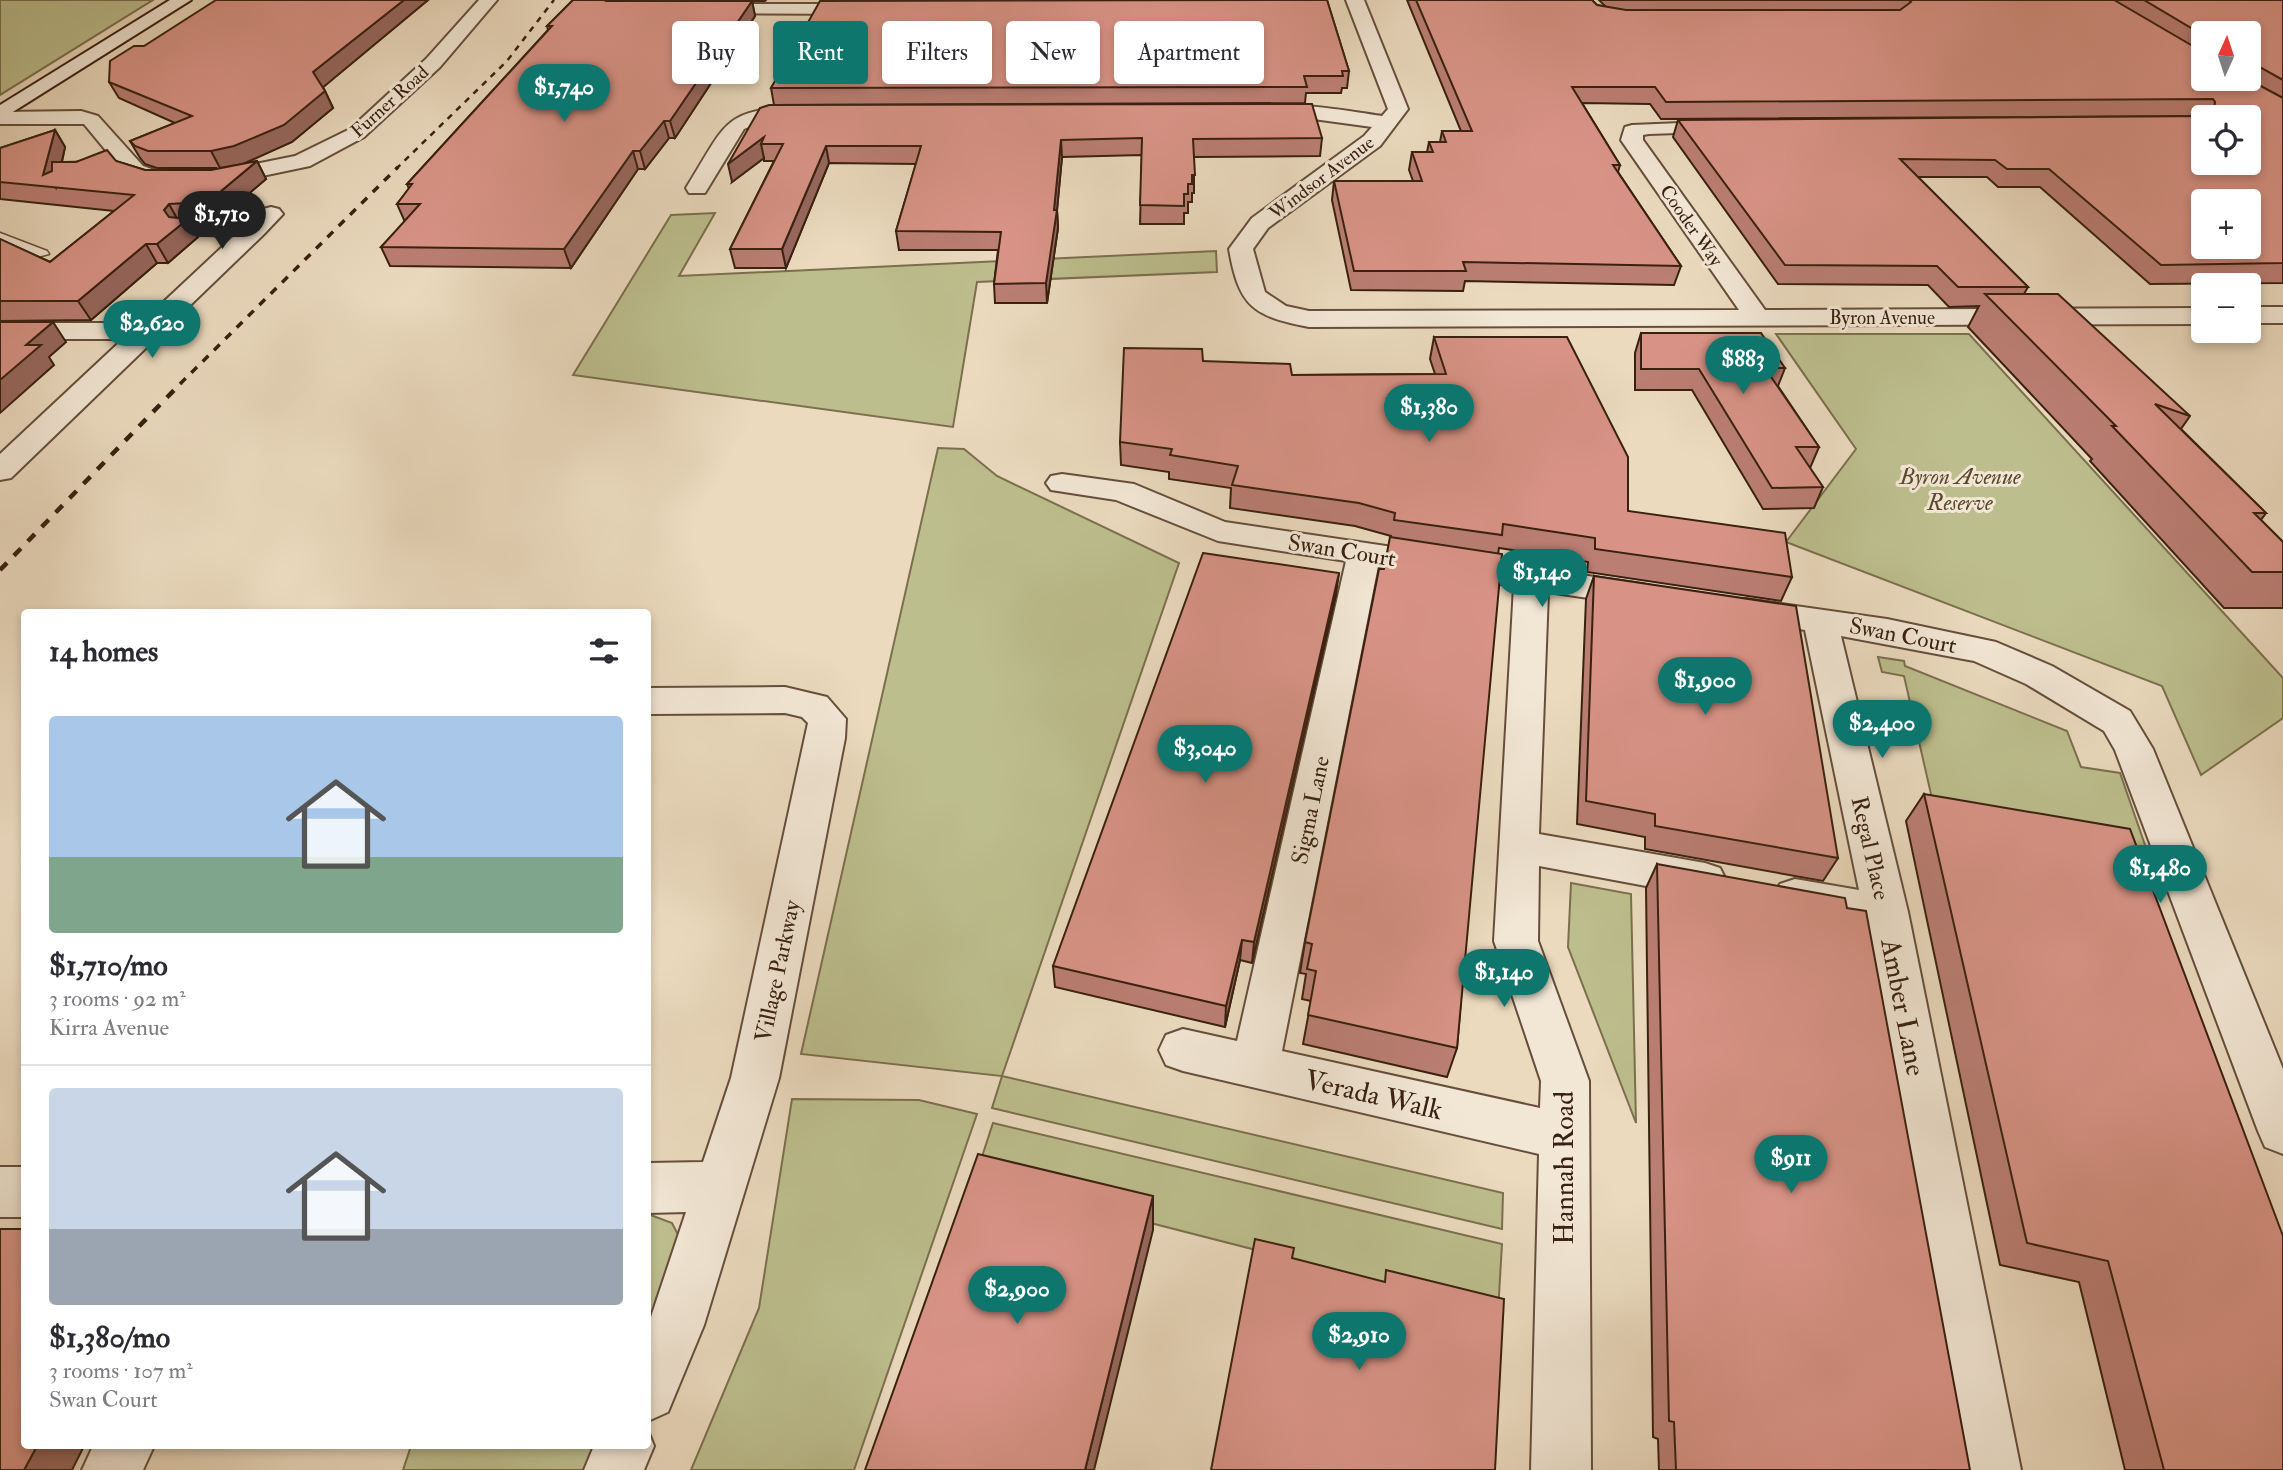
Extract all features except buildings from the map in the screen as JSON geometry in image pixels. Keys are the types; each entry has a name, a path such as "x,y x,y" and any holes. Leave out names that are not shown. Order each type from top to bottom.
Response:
{"street":[{"path":"0,116 182,0"},
{"name":"Furner Road","path":"0,116 82,117 91,120 135,171 155,178 219,178 302,161 357,133 433,63 488,0"},
{"name":"Windsor Avenue","path":"1309,319 1280,314 1263,307 1248,288 1241,249 1260,223 1372,141 1398,109 1353,5"},
{"path":"679,9 887,9"},
{"path":"1237,112 1306,112 1388,123"},
{"path":"697,188 736,125 744,120 772,114 827,114"},
{"name":"Cooder Way","path":"1746,127 1649,128 1632,131 1632,139 1757,317"},
{"path":"0,471 263,221 189,229"},
{"path":"2261,315 2283,315"},
{"name":"Byron Avenue","path":"1309,319 2191,316"},
{"path":"0,331 148,331"},
{"name":"Swan Court","path":"1062,483 1122,491 1218,531 1669,599"},
{"name":"Sigma Lane","path":"1255,1066 1364,554"},
{"name":"Hannah Road","path":"1531,579 1516,941 1565,1081 1561,1470"},
{"name":"Swan Court","path":"1710,604 1820,620 1983,651 2039,675 2117,721 2133,749 2283,1131"},
{"name":"Regal Place","path":"1820,620 1886,912"},
{"name":"Village Parkway","path":"651,701 785,700 814,706 827,719 826,738 755,1078 676,1325 651,1385"},
{"name":"Amber Lane","path":"1518,846 1886,912 1991,1470"},
{"name":"Verada Walk","path":"1183,1050 1565,1136"},
{"path":"651,1188 720,1187"},
{"path":"0,1192 21,1192"},
{"path":"112,1470 122,1449"},
{"path":"614,1470 623,1449"}],"lane":[{"path":"0,237 42,254"}],"green space":[{"path":"0,0 153,0 0,95"},
{"path":"715,213 679,276 1216,251 1217,272 977,282 953,427 573,375 671,215"},
{"name":"Byron Avenue Reserve","path":"1776,334 1969,334 2283,678 2283,718 2201,775 2162,686 1786,542 1856,449"},
{"path":"938,448 964,449 997,476 1179,563 1002,1076 801,1054"},
{"path":"1878,657 1904,661 1905,666 2067,731 2081,767 2120,773 2153,868 1936,816 1904,676 1882,672"},
{"path":"1571,883 1631,894 1636,1123 1568,947"},
{"path":"1002,1076 1503,1193 1502,1229 992,1108"},
{"path":"792,1099 919,1100 977,1114 854,1470 691,1470 759,1308"},
{"path":"993,1123 1502,1244 1498,1312 975,1178"},
{"path":"651,1215 672,1223 689,1256 666,1328 651,1360"},
{"path":"410,1449 606,1449 596,1470 403,1470"}],"railway":[{"path":"396,169 507,61 554,0"},
{"path":"181,383 398,167"},
{"path":"0,570 181,383"}]}
